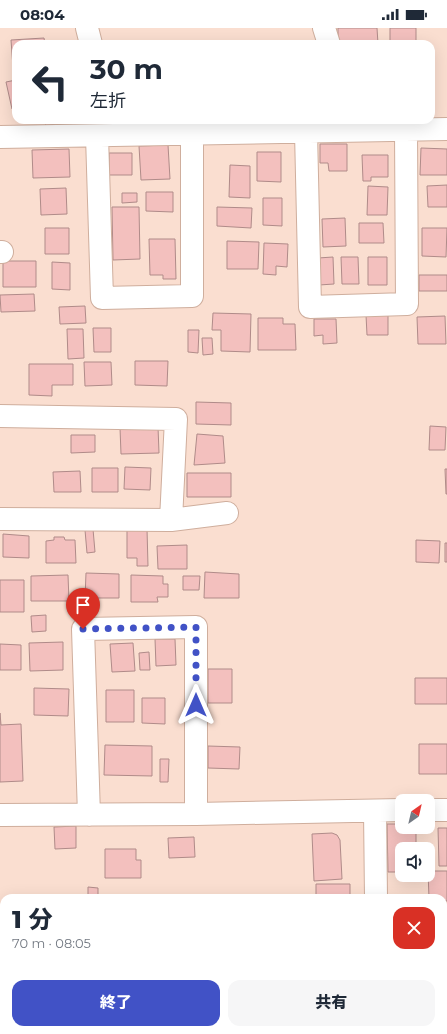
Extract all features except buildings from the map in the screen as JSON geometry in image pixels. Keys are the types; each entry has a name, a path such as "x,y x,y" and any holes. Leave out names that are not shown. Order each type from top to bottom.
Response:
{"street":[{"path":"87,28 90,40"},
{"path":"324,28 327,40"},
{"path":"0,137 106,130 192,134 306,132 352,125 406,130 447,129"},
{"path":"106,130 102,298 192,296 192,134"},
{"path":"306,132 310,307 407,304 406,130"},
{"path":"0,416 176,419 172,520"},
{"path":"0,518 172,520 227,513"},
{"path":"88,814 83,629 196,627 196,814"},
{"path":"0,815 196,814 395,810"},
{"path":"435,810 447,810"},
{"path":"375,811 376,894"}],"route":[{"path":"83,629 196,627 196,705"}]}
